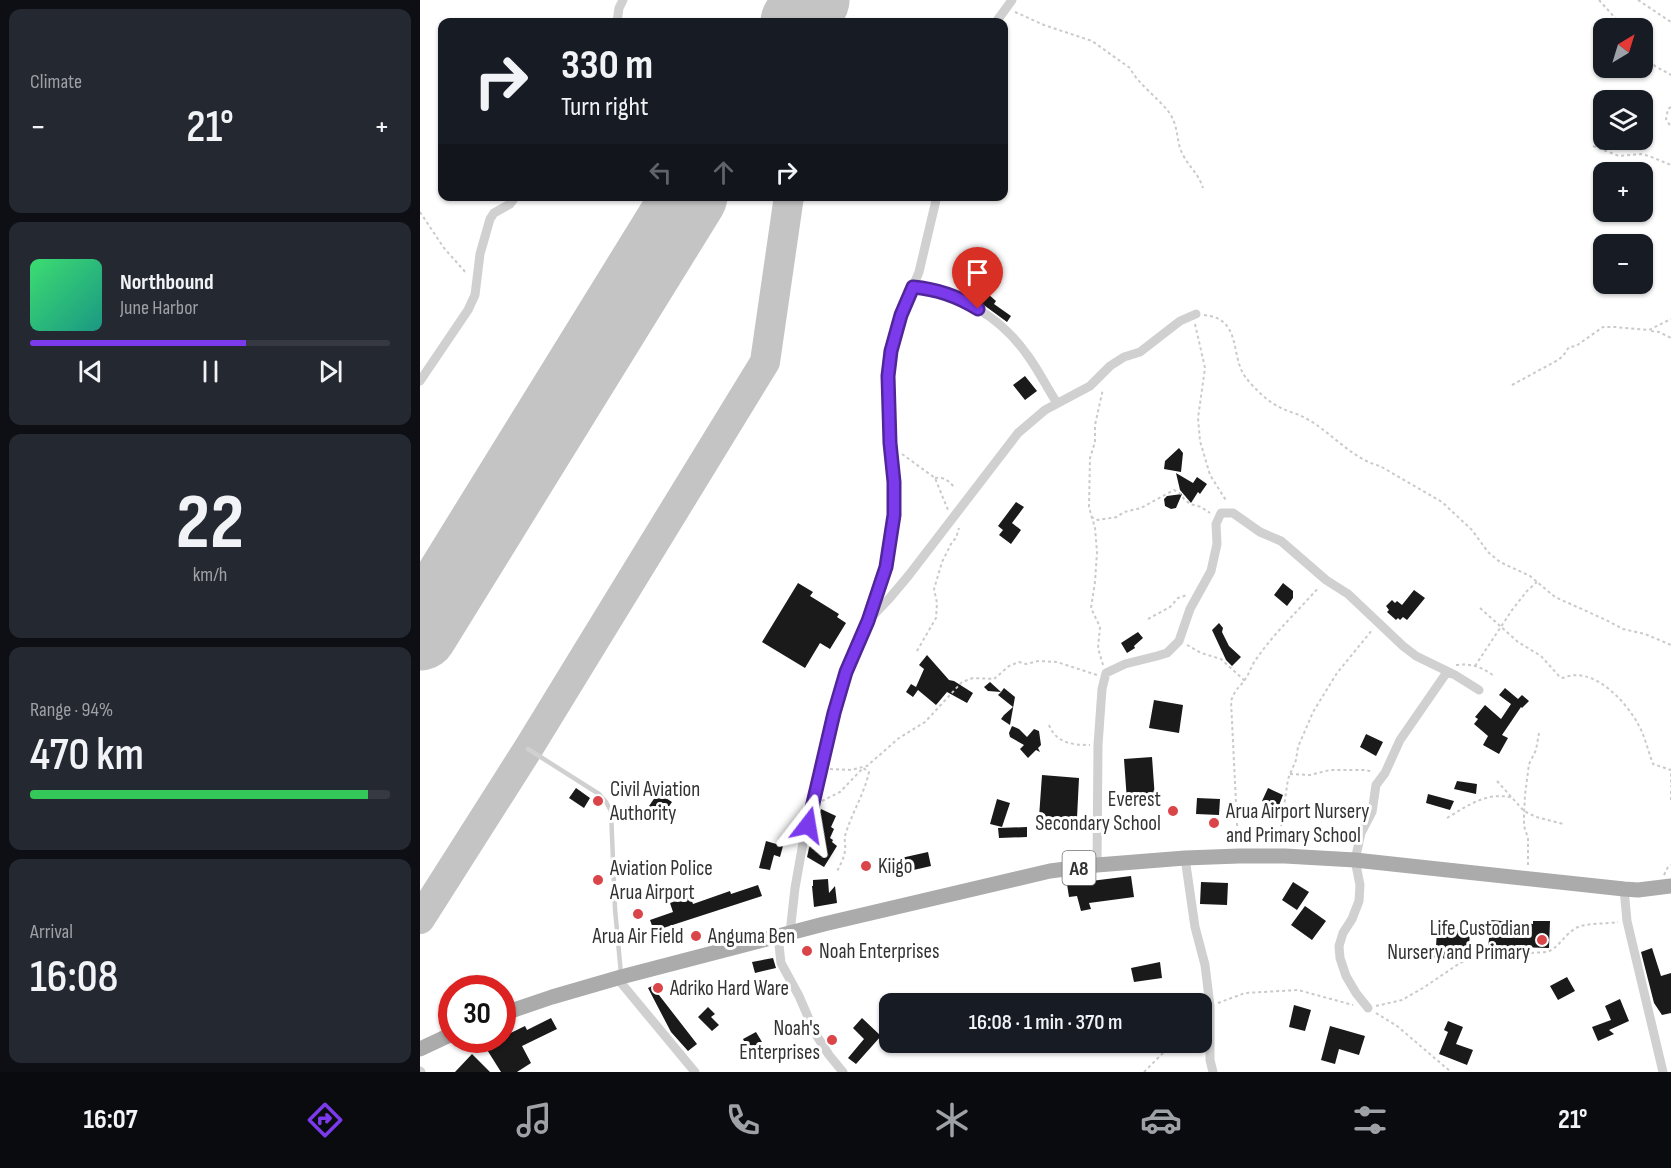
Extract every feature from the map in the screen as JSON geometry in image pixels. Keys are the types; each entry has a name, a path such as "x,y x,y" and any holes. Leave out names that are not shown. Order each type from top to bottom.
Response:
{"main road":[{"name":"A8","path":"516,1009 619,977 784,934 1050,871 1097,865 1185,858 1286,856 1355,860 1624,890 1671,886"},
{"path":"420,1048 438,1040"}],"street":[{"path":"618,18 623,0"},
{"path":"999,18 1012,0"},
{"path":"420,381 468,310 475,295 480,254 490,219 494,213 512,201"},
{"path":"843,1072 829,1056 815,1033 781,963 784,934 834,713 846,672 868,621 886,567 894,515 888,376 891,351 901,315 919,272 936,201"},
{"path":"913,287 940,292 968,303 993,319 1015,339 1028,355 1057,404"},
{"path":"868,621 904,581 1018,433 1046,410 1082,391 1110,366 1124,357 1140,352 1180,321 1196,314"},
{"path":"1097,865 1098,744 1105,676 1125,664 1167,652 1179,641 1190,609 1214,563 1218,537 1216,529 1221,513 1233,513 1260,532 1286,545 1326,580 1348,594 1416,656 1455,675 1479,690"},
{"path":"1368,1008 1346,976 1339,946 1359,901 1360,885 1355,860 1361,833 1372,812 1376,785 1385,773 1400,740 1447,672"},
{"path":"1185,858 1195,927 1205,965 1208,993"},
{"path":"1624,890 1627,921 1663,1072"},
{"path":"619,977 695,1072"},
{"path":"1210,1053 1213,1072"}],"lane":[{"path":"528,749 599,794 611,811 619,977"}],"path":[{"path":"1599,0 1615,18"},
{"path":"1638,0 1671,22"},
{"path":"1006,8 1044,25 1092,41 1130,68 1175,121 1179,144 1184,156 1194,169 1203,188"},
{"path":"1653,64 1671,75"},
{"path":"1671,107 1668,109 1666,119 1671,127"},
{"path":"1603,150 1619,156 1641,154 1671,165"},
{"path":"420,212 444,248 476,284"},
{"path":"1233,513 1210,475 1200,441 1198,418 1205,368 1195,328 1196,314 1215,316 1229,328 1234,338 1242,372 1258,392 1279,407 1307,419 1373,464 1380,465 1442,502 1472,530 1488,552 1500,562 1530,576 1555,597 1566,603 1623,629 1645,634 1671,645"},
{"path":"1512,385 1558,360 1569,347 1576,346 1603,327 1642,331 1671,319"},
{"path":"1649,330 1671,338"},
{"path":"812,807 840,792 863,768 899,738 925,722 963,682 973,678 994,679 1009,666 1019,662 1026,664 1038,661 1057,662 1105,676 1098,648 1100,627 1091,608 1096,552 1095,528 1089,507 1090,458 1095,442 1095,425 1105,382"},
{"path":"890,443 935,478 952,518"},
{"path":"935,478 945,478 954,487"},
{"path":"1091,517 1098,520 1116,517 1124,512 1141,508 1174,490 1190,504 1201,507 1218,518"},
{"path":"917,651 936,618 937,603 934,590 942,562 959,528"},
{"path":"1239,856 1231,702 1238,686 1245,681 1257,657 1326,580"},
{"path":"1475,666 1500,627 1527,591 1537,582"},
{"path":"1148,619 1170,607 1178,598 1201,591"},
{"path":"1480,608 1518,642 1541,656 1559,676 1563,678 1574,675 1605,685 1635,718 1653,764 1671,770 1671,803"},
{"path":"1286,856 1281,827 1288,779 1296,760 1298,747 1313,712 1337,673 1378,622"},
{"path":"1179,641 1201,653 1221,659 1245,681"},
{"path":"1447,672 1458,664 1475,666 1494,676"},
{"path":"1049,725 1056,736 1069,743 1098,744"},
{"path":"1528,879 1528,838 1524,826 1524,810 1529,764 1536,750 1539,733"},
{"path":"822,765 833,770 846,771 863,768 869,772 857,807 851,817 845,837 845,851 836,873"},
{"path":"1290,774 1310,775 1330,770 1385,773"},
{"path":"1497,782 1524,810 1536,817 1555,820 1563,824"},
{"path":"1447,818 1485,798 1502,795 1514,798"},
{"path":"1368,1008 1402,1000 1460,963 1477,957 1547,952 1553,950 1578,927 1627,921"},
{"path":"1212,1005 1245,993 1298,990 1368,1008 1397,1026 1451,1072"},
{"path":"1144,1072 1163,1053"}],"building":[{"path":"988,294 996,301 994,304 1011,316 1007,322 981,303"},
{"path":"1025,376 1037,391 1025,400 1013,385"},
{"path":"1179,448 1183,453 1181,472 1164,469 1165,461"},
{"path":"1176,473 1193,483 1197,477 1207,484 1191,503 1180,490"},
{"path":"1182,494 1176,508 1171,509 1165,506 1164,499 1167,496"},
{"path":"1016,502 1024,507 1012,523 1021,530 1011,544 999,535 1003,530 998,526"},
{"path":"798,583 813,592 810,596 839,614 837,617 846,623 830,649 820,643 805,668 762,642"},
{"path":"1283,583 1293,591 1293,598 1287,606 1274,595"},
{"path":"1414,590 1425,598 1407,620 1403,617 1396,620 1387,612 1389,610 1386,606 1392,600 1402,605"},
{"path":"1219,623 1229,646 1241,657 1232,666 1226,660 1212,630"},
{"path":"1138,632 1143,638 1134,646 1135,648 1127,653 1121,643"},
{"path":"927,655 949,680 973,693 967,703 947,692 936,705 918,690 913,697 906,692 911,684 916,687 924,669 919,665"},
{"path":"990,682 1001,692 988,691 984,687"},
{"path":"1004,688 1015,697 1010,725 1001,719 1013,707 998,695"},
{"path":"1505,688 1518,699 1522,695 1529,701 1521,707 1502,735 1508,738 1499,754 1483,745 1488,736 1474,724 1478,719 1475,717 1485,705 1501,719 1511,704 1499,695"},
{"path":"1154,700 1183,705 1179,733 1149,728"},
{"path":"1012,726 1027,737 1034,729 1039,731 1041,745 1038,748 1040,752 1036,750 1028,758 1020,749 1024,745 1010,737"},
{"path":"1366,734 1383,742 1376,756 1360,747"},
{"path":"1152,757 1155,799 1127,801 1124,759"},
{"path":"1042,775 1079,778 1077,818 1039,817"},
{"path":"1457,781 1477,784 1476,794 1454,789"},
{"path":"576,788 590,798 584,808 569,798"},
{"path":"1268,788 1283,795 1278,808 1262,801"},
{"path":"658,793 672,802 663,815 649,806"},
{"path":"1428,794 1454,801 1450,810 1426,803"},
{"path":"1197,798 1220,799 1219,815 1196,814"},
{"path":"997,799 1010,803 1002,827 990,824"},
{"path":"821,809 836,816 831,827 834,829 830,838 837,846 824,867 807,857 819,829 814,827"},
{"path":"1027,827 1027,837 999,838 998,828"},
{"path":"766,841 783,846 780,857 774,855 770,870 759,868"},
{"path":"928,852 931,866 905,872 901,858"},
{"path":"1131,876 1134,897 1089,903 1091,909 1081,911 1077,896 1069,897 1067,884"},
{"path":"828,879 829,893 835,886 837,903 814,907 813,880"},
{"path":"1201,882 1228,883 1227,905 1200,904"},
{"path":"1293,882 1309,892 1297,910 1282,900"},
{"path":"758,885 762,896 654,931 650,920 673,912 670,903 690,896 693,904 730,891 731,894"},
{"path":"1305,906 1326,921 1312,940 1291,925"},
{"path":"1491,920 1533,924 1533,921 1550,921 1549,948 1516,947 1516,950 1488,948"},
{"path":"1437,929 1470,931 1466,957 1456,954 1457,960 1432,957 1434,947 1436,947"},
{"path":"1652,948 1661,976 1671,973 1671,1013 1662,1015 1654,1003 1641,952"},
{"path":"773,958 776,968 755,973 752,962"},
{"path":"1160,962 1162,978 1134,982 1131,968"},
{"path":"1567,977 1575,991 1558,1000 1550,986"},
{"path":"652,986 697,1044 688,1051 671,1032 648,988"},
{"path":"1620,999 1629,1021 1609,1030 1614,1034 1598,1041 1592,1027 1611,1020 1605,1006"},
{"path":"1294,1005 1311,1010 1305,1031 1289,1027"},
{"path":"708,1007 715,1014 711,1017 719,1025 712,1031 698,1017"},
{"path":"551,1018 557,1029 522,1046 531,1063 517,1072 501,1072 489,1053 516,1053 516,1030 525,1026 527,1030"},
{"path":"862,1018 879,1034 879,1038 856,1064 848,1058 864,1039 853,1028"},
{"path":"1448,1021 1463,1027 1456,1044 1473,1050 1467,1065 1439,1054 1448,1032 1444,1030"},
{"path":"1330,1026 1365,1036 1359,1055 1339,1049 1335,1064 1321,1060"},
{"path":"756,1032 762,1042 748,1049 743,1039"},
{"path":"472,1054 490,1072 455,1072"}],"taxiway":[{"path":"420,919 528,749 765,362 788,201"}],"runway":[{"path":"801,18 812,0"},
{"path":"420,633 687,201"}],"place":[{"name":"Civil Aviation Authority","path":"598,801"},
{"name":"Everest Secondary School","path":"1173,811"},
{"name":"Arua Airport Nursery and Primary School","path":"1214,823"},
{"name":"Kiigo","path":"866,866"},
{"name":"Aviation Police Arua Airport","path":"598,880"},
{"name":"Arua Air Field","path":"638,914"},
{"name":"Anguma Ben","path":"696,936"},
{"name":"Life Custodian Nursery and Primary","path":"1542,940"},
{"name":"Noah Enterprises","path":"807,951"},
{"name":"Adriko Hard Ware","path":"658,988"},
{"name":"Noah's Enterprises","path":"832,1040"}],"route":[{"path":"808,825 846,672 868,621 886,567 894,515 888,376 891,351 901,315 913,287 940,292 978,309"}]}
